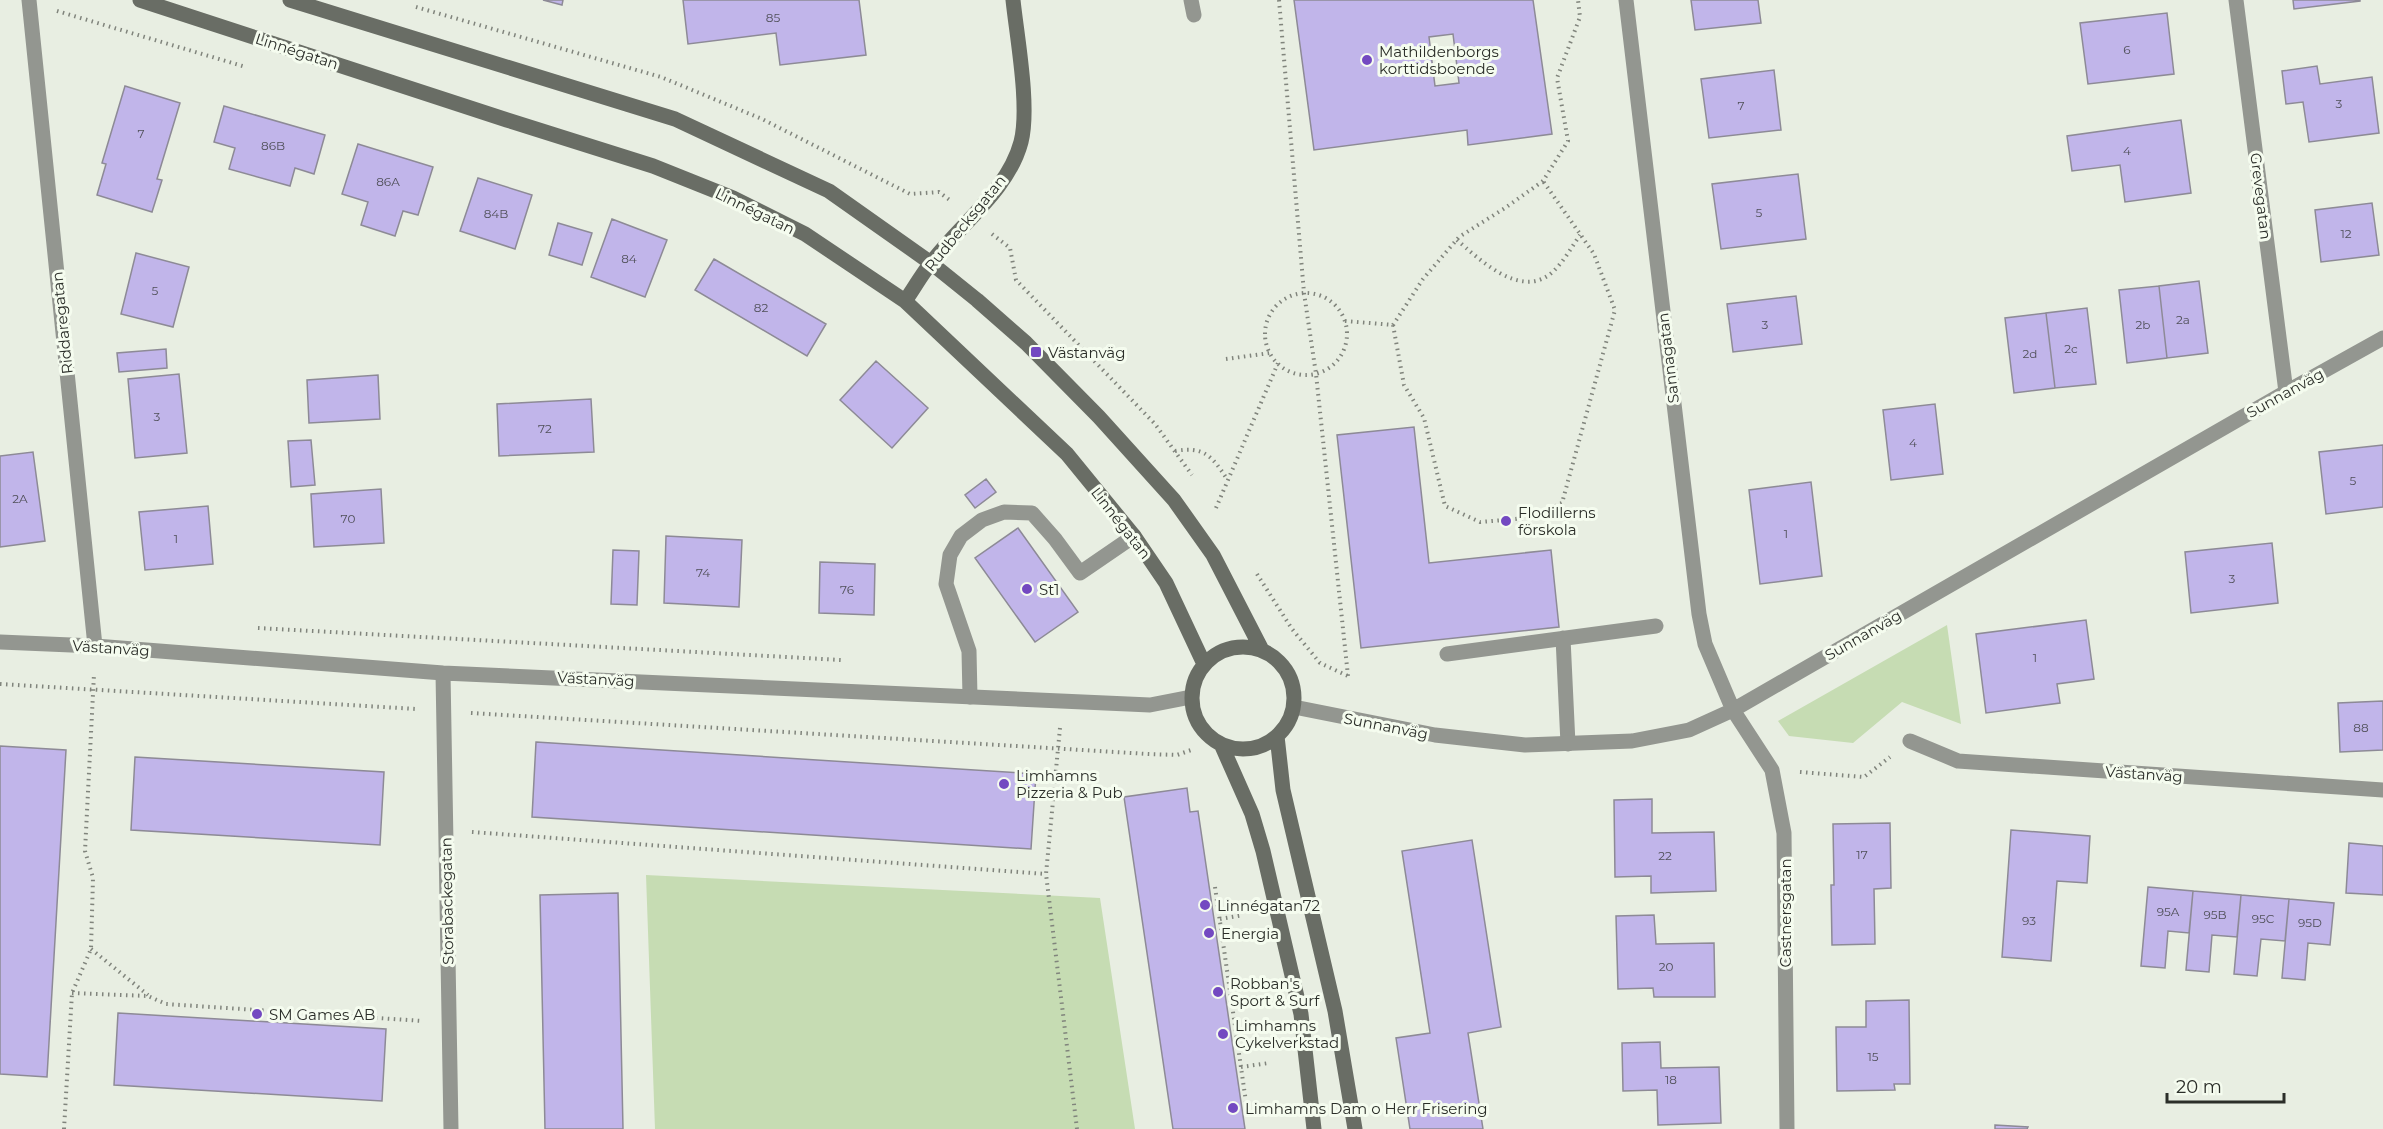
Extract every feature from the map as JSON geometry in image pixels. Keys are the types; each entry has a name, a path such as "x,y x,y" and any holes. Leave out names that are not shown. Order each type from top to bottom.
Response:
{"street":[{"name":"Riddaregatan","path":"29,0 95,646"},
{"name":"Linnégatan","path":"140,0 653,166 733,198 805,234 905,301 1067,454 1134,536 1171,592 1204,664"},
{"path":"290,0 675,119 829,191 931,262 1036,352 1099,417 1174,500 1213,555 1262,650"},
{"name":"Rudbecksgatan","path":"905,301 931,262 986,201 1006,174 1021,143 1024,116 1013,0"},
{"name":"Sannagatan","path":"1626,0 1699,614 1705,644 1733,710"},
{"name":"Grevegatan","path":"2236,0 2286,392"},
{"name":"Sunnanväg","path":"1294,707 1435,735 1526,745 1632,741 1689,730 1733,710 2383,338"},
{"path":"970,697 969,651 946,584 950,555 961,536 982,520 1004,512 1032,513 1080,573 1134,536"},
{"path":"1448,654 1656,626"},
{"path":"1563,639 1568,744"},
{"name":"Västanväg","path":"0,642 95,646 443,673 1150,705 1191,697"},
{"path":"1221,744 1239,749 1261,746 1277,736 1290,719 1294,707 1292,681 1281,663 1262,650 1233,647 1218,653 1204,664 1195,681 1191,697 1200,725 1221,744 1252,814 1271,882 1301,1014 1314,1129"},
{"name":"Storabackegatan","path":"443,673 451,1129"},
{"name":"Castnersgatan","path":"1733,710 1772,770 1784,833 1787,1129"},
{"path":"1277,736 1283,790 1335,1011 1355,1129"},
{"name":"Västanväg","path":"1910,741 1958,761 2383,790"}],"path":[{"path":"1279,0 1304,293 1316,374 1348,676"},
{"path":"1543,181 1594,254 1615,310 1562,503 1527,518 1480,522 1445,506 1424,418 1404,386 1393,325 1423,279 1457,240 1543,181 1568,141 1557,78 1580,17 1578,0"},
{"path":"414,6 661,77 762,119 910,194 939,192"},
{"path":"1457,240 1478,258 1502,273 1521,282 1532,282 1549,275 1580,235"},
{"path":"1304,293 1317,294 1329,300 1339,309 1345,321 1346,343 1342,354 1327,370 1316,374 1296,373 1278,363 1270,353 1266,340 1266,326 1271,314 1285,300 1304,293"},
{"path":"1345,321 1393,325"},
{"path":"1226,359 1270,353"},
{"path":"1216,508 1278,363"},
{"path":"1175,451 1188,449 1201,451 1211,458 1228,480"},
{"path":"248,627 847,661"},
{"path":"0,684 1177,755"},
{"path":"64,1129 72,993 91,949 93,879 85,851 93,689"},
{"path":"1062,700 1046,874 1077,1129"},
{"path":"1772,770 1864,777 1910,741"},
{"path":"446,831 1046,874"},
{"path":"1215,887 1247,1109"},
{"path":"1220,919 1243,915"},
{"path":"91,949 148,996 166,1004 449,1023"},
{"path":"1230,990 1256,986"},
{"path":"72,993 148,996"},
{"path":"1232,1002 1258,997"},
{"path":"1241,1067 1269,1063"}],"green space":[{"path":"1947,625 1961,724 1902,702 1853,743 1789,736 1778,721"},
{"path":"646,875 1100,898 1135,1129 655,1129"}],"building":[{"path":"543,0 563,0 562,5"},
{"path":"683,0 859,0 866,55 780,65 776,33 688,44"},
{"name":"Mathildenborgs korttidsboende","path":"1294,0 1533,0 1552,134 1468,145 1467,130 1314,150","holes":["1453,34 1459,83 1435,86 1429,37"]},
{"path":"1691,0 1758,0 1761,23 1695,30"},
{"path":"2293,0 2360,0 2360,1 2294,9"},
{"path":"2167,13 2174,74 2088,84 2080,23"},
{"path":"2317,66 2320,84 2372,77 2379,133 2309,142 2303,102 2286,104 2282,71"},
{"path":"1774,70 1781,130 1709,138 1701,79"},
{"path":"125,86 180,103 157,179 162,180 152,212 97,195 106,164 102,163"},
{"path":"224,106 325,135 314,174 295,168 290,186 229,169 235,148 214,142"},
{"path":"2181,120 2191,193 2125,202 2120,165 2072,171 2067,136"},
{"path":"358,144 433,167 418,215 403,211 395,236 361,225 368,202 342,194"},
{"path":"1798,174 1806,239 1721,249 1712,184"},
{"path":"478,178 532,195 515,249 460,231"},
{"path":"2372,203 2379,255 2321,262 2315,210"},
{"path":"612,219 667,240 645,297 591,277"},
{"path":"558,223 592,233 582,265 549,255"},
{"path":"136,253 189,267 173,327 121,314"},
{"path":"714,259 826,324 807,356 695,290"},
{"path":"2199,281 2208,353 2167,358 2159,286"},
{"path":"2159,286 2167,358 2127,363 2119,290"},
{"path":"1796,296 1802,344 1733,352 1727,304"},
{"path":"2087,308 2096,384 2055,388 2046,313"},
{"path":"2046,313 2055,388 2014,393 2005,318"},
{"path":"166,349 167,368 119,372 117,353"},
{"path":"876,361 928,408 892,448 840,400"},
{"path":"179,374 187,453 135,458 128,379"},
{"path":"378,375 380,419 309,423 307,380"},
{"path":"591,399 594,452 499,456 497,404"},
{"path":"1935,404 1943,474 1891,480 1883,410"},
{"path":"1414,427 1429,563 1551,550 1559,627 1361,648 1337,435"},
{"path":"311,440 315,485 291,487 288,441"},
{"path":"2383,445 2383,507 2326,514 2319,452"},
{"path":"33,452 45,541 0,547 0,456"},
{"path":"986,479 996,492 975,508 965,495"},
{"path":"1811,482 1822,576 1760,584 1749,490"},
{"path":"381,489 384,543 314,547 311,494"},
{"path":"208,506 213,564 145,570 139,512"},
{"path":"1018,528 1078,612 1035,642 975,558"},
{"path":"666,536 742,540 739,607 664,603"},
{"path":"2272,543 2278,603 2191,613 2185,552"},
{"path":"613,550 639,551 637,605 611,604"},
{"path":"820,562 875,564 874,615 819,613"},
{"path":"2086,620 2094,679 2057,684 2060,703 1986,713 1976,634"},
{"path":"2383,701 2383,750 2340,752 2338,703"},
{"path":"536,742 1036,774 1031,849 532,817"},
{"path":"0,746 66,750 47,1077 0,1074"},
{"path":"135,757 384,772 380,845 131,830"},
{"path":"1187,788 1190,812 1198,811 1245,1129 1173,1129 1124,797"},
{"path":"1652,799 1652,833 1714,832 1716,891 1651,893 1651,876 1615,877 1614,800"},
{"path":"1890,823 1891,888 1874,889 1875,944 1832,945 1833,824"},
{"path":"2011,830 2090,836 2087,883 2057,881 2051,961 2002,957"},
{"path":"1472,840 1501,1027 1468,1033 1483,1129 1410,1129 1396,1038 1430,1033 1402,851"},
{"path":"2349,843 2383,846 2383,895 2346,893"},
{"path":"2148,887 2193,891 2189,933 2168,931 2165,968 2141,966"},
{"path":"2193,891 2241,895 2237,937 2212,935 2209,972 2186,970"},
{"path":"618,893 623,1129 545,1129 540,895"},
{"path":"2241,895 2289,899 2285,941 2261,939 2257,976 2234,974"},
{"path":"2289,899 2334,903 2330,945 2308,943 2305,980 2282,978"},
{"path":"1654,915 1656,944 1714,943 1715,997 1654,997 1653,988 1618,989 1616,916"},
{"path":"1909,1000 1910,1084 1894,1084 1895,1090 1837,1091 1836,1027 1866,1027 1866,1001"},
{"path":"118,1013 386,1029 382,1101 114,1085"},
{"path":"1660,1042 1661,1068 1719,1067 1721,1123 1658,1125 1657,1090 1623,1091 1622,1043"},
{"path":"1995,1125 2028,1127 2027,1129 1995,1129"}],"place":[{"name":"Mathildenborgs korttidsboende","path":"1367,60"},
{"name":"Västanväg","path":"1036,352"},
{"name":"Flodillerns förskola","path":"1506,521"},
{"name":"St1","path":"1027,589"},
{"name":"Limhamns Pizzeria & Pub","path":"1004,784"},
{"name":"Linnégatan72","path":"1205,905"},
{"name":"Energia","path":"1209,933"},
{"name":"Robban's Sport & Surf","path":"1218,992"},
{"name":"SM Games AB","path":"257,1014"},
{"name":"Limhamns Cykelverkstad","path":"1223,1034"},
{"name":"Limhamns Dam o Herr Frisering","path":"1233,1108"}]}
